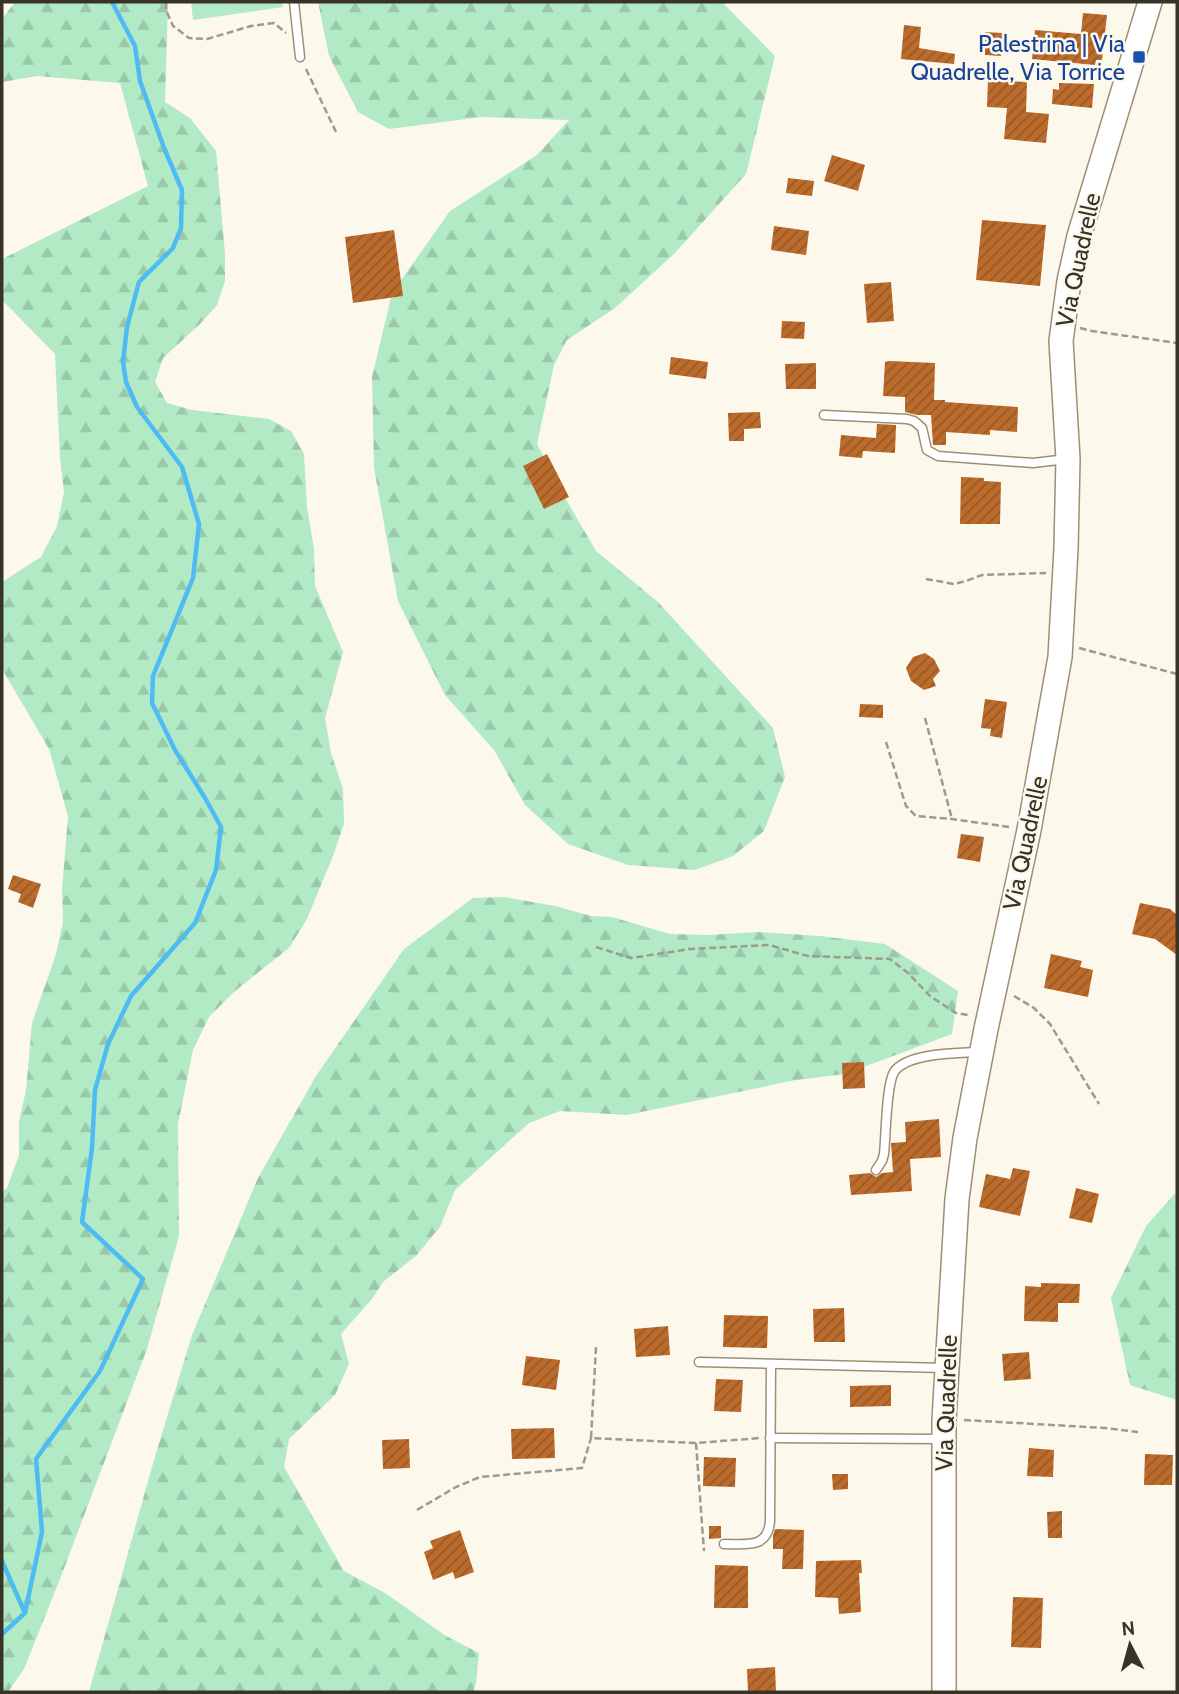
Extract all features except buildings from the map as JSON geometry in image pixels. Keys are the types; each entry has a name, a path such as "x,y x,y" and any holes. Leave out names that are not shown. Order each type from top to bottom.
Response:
{"street":[{"name":"Via Quadrelle","path":"944,1692 944,1430 957,1199 981,1052 1029,830 1061,644 1068,459 1061,355 1063,323 1079,236 1150,2"}],"lane":[{"path":"294,2 300,57"},
{"path":"824,415 914,421 922,428 927,450 938,456 1033,463 1068,459"},
{"path":"876,1170 884,1154 890,1082 895,1071 904,1063 920,1058 981,1052"},
{"path":"699,1362 946,1368"},
{"path":"724,1544 755,1543 765,1538 768,1532 771,1364"},
{"path":"770,1438 944,1430"}],"path":[{"path":"166,2 166,10 173,26 188,38 207,39 251,26 274,23 290,36 336,132"},
{"path":"1063,323 1092,331 1177,343"},
{"path":"926,579 954,584 986,574 1065,573"},
{"path":"1061,644 1177,674"},
{"path":"925,718 952,819"},
{"path":"886,742 906,806 916,816 1029,830"},
{"path":"596,947 631,958 690,949 769,945 808,956 890,959 930,996 956,1013 988,1019"},
{"path":"995,988 1022,999 1043,1015 1099,1104"},
{"path":"416,1510 456,1487 480,1477 582,1468 591,1438 596,1347"},
{"path":"944,1430 1105,1428 1138,1432"},
{"path":"591,1438 696,1443 770,1438"},
{"path":"696,1443 704,1551"}],"green space":[{"path":"15,2 168,2 165,102 190,118 216,151 225,281 217,305 163,358 155,382 167,403 192,410 269,419 291,431 304,454 315,586 343,652 325,718 331,753 343,789 344,824 307,919 289,948 235,991 209,1017 193,1050 178,1124 179,1236 147,1349 24,1669 8,1692 2,1692 2,1191 7,1188 19,1155 19,1122 26,1090 32,1023 56,954 63,922 62,889 68,816 49,749 2,669 2,582 41,557 57,526 64,492 55,354 2,300 2,259 148,186 120,83 37,76 2,82 2,19"},
{"path":"191,2 282,2 283,7 193,20"},
{"path":"318,2 722,2 775,56 746,174 675,253 615,308 567,340 554,365 537,444 596,551 658,602 773,728 785,777 764,831 733,856 695,870 628,865 568,844 525,805 494,750 445,695 398,601 374,468 372,377 392,293 450,211 537,155 569,120 481,117 389,129 358,112 329,56"},
{"path":"504,897 591,916 612,917 670,934 758,932 885,944 958,991 952,1034 845,1074 796,1080 627,1115 560,1111 529,1123 455,1190 440,1227 416,1256 383,1282 372,1299 341,1334 349,1364 335,1395 289,1439 284,1467 344,1571 385,1593 446,1636 479,1653 473,1692 89,1692 192,1335 258,1178 316,1076 404,949 473,898"},
{"path":"1177,1191 1177,1400 1130,1385 1111,1298 1146,1226"}],"waterway":[{"path":"2,1634 25,1613 42,1532 36,1459 100,1371 143,1279 82,1222 92,1148 95,1090 108,1044 131,996 195,923 216,870 221,827 175,750 152,703 153,676 193,578 199,524 182,467 137,407 126,382 123,362 127,327 139,282 173,248 181,228 182,190 140,81 135,46 112,2"},
{"path":"2,1561 24,1611"}],"place":[{"name":"Palestrina | Via Quadrelle, Via Torrice","path":"1139,57"}]}
